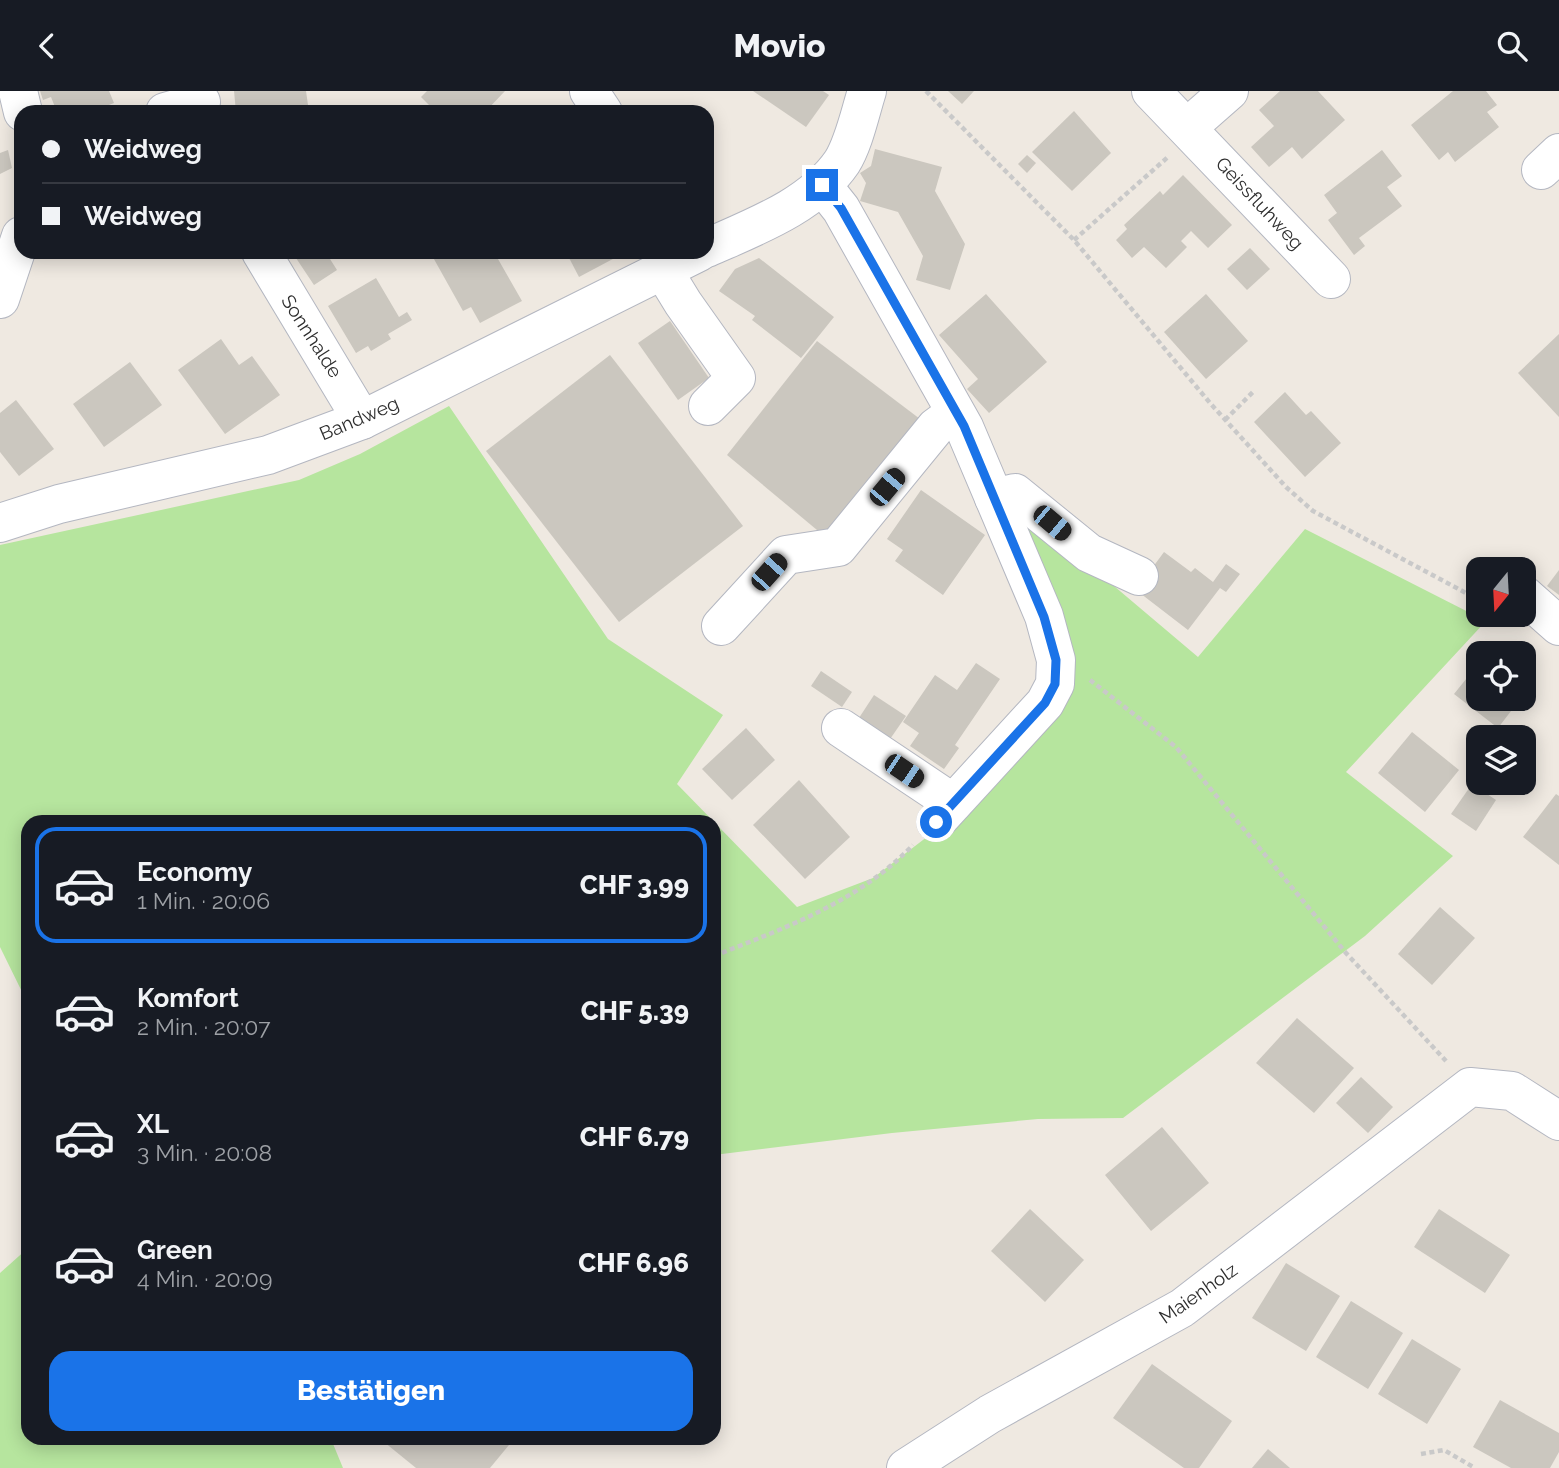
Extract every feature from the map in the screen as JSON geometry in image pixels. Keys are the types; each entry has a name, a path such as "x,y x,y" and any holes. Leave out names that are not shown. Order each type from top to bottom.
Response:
{"street":[{"name":"Bandweg","path":"714,245 770,220 822,185 843,160 867,91"},
{"name":"Geissfluhweg","path":"1151,91 1331,279"},
{"path":"1191,131 1229,91"},
{"path":"822,185 841,208 955,413 1044,617 1056,660 1055,684 1045,703 945,813 841,728"},
{"path":"0,299 14,257"},
{"name":"Sonnhalde","path":"265,259 362,420"},
{"name":"Bandweg","path":"0,523 58,504 268,455 362,420 684,259"},
{"path":"691,259 683,303 736,378 708,406"},
{"path":"721,626 786,555 838,547 936,427 955,413"},
{"path":"993,498 1015,493 1089,553 1139,576"},
{"path":"1536,605 1559,626"},
{"path":"1470,1087 1512,1091 1559,1121"},
{"name":"Maienholz","path":"906,1468 990,1414 1182,1308 1470,1087"}],"path":[{"path":"926,91 1074,240 1225,420 1286,487 1313,511 1466,593"},
{"path":"1074,240 1191,131"},
{"path":"1225,420 1254,391"},
{"path":"1056,660 1064,662 1176,747 1346,953 1470,1087"},
{"path":"721,952 790,926 873,883 945,813"},
{"path":"1421,1454 1444,1450 1475,1468"}],"green space":[{"path":"449,406 608,639 723,715 677,784 707,815 21,815 21,990 0,947 0,545 299,480 360,454"},
{"path":"1017,504 1198,657 1305,529 1466,611 1466,627 1480,627 1346,772 1453,856 1365,936 1123,1118 1038,1119 892,1133 721,1154 721,829 797,907 873,878 944,824 1046,711"},
{"path":"21,1254 21,1445 333,1445 343,1468 0,1468 0,1273"}],"building":[{"path":"40,91 109,91 114,103 54,105 51,97 43,100"},
{"path":"234,91 306,91 308,105 235,105"},
{"path":"427,91 505,91 492,105 429,105 421,97"},
{"path":"753,91 823,91 829,95 806,127"},
{"path":"948,91 974,91 962,104"},
{"path":"1280,91 1318,91 1345,120 1302,159 1292,147 1269,167 1251,147 1274,126 1259,110"},
{"path":"1453,91 1486,91 1497,105 1487,112 1499,127 1455,162 1448,152 1439,160 1411,125"},
{"path":"1074,111 1111,153 1072,191 1032,152"},
{"path":"875,149 942,167 935,191 965,244 950,290 916,280 923,256 898,212 860,201 866,183 860,173 871,166"},
{"path":"8,150 12,168 0,174 0,153"},
{"path":"1382,150 1402,176 1387,187 1402,206 1359,238 1365,246 1354,255 1328,220 1337,213 1324,195"},
{"path":"1027,155 1036,163 1027,173 1018,164"},
{"path":"1183,175 1232,225 1208,248 1191,231 1181,241 1187,247 1166,268 1144,247 1132,258 1116,240 1127,229 1124,225 1160,191 1163,195"},
{"path":"1250,248 1270,269 1247,290 1227,269"},
{"path":"759,258 834,317 801,358 752,320 755,316 719,291 735,269"},
{"path":"297,259 330,259 337,270 314,285"},
{"path":"434,259 498,259 522,301 480,323 471,307 463,311"},
{"path":"570,259 613,259 579,277"},
{"path":"376,278 399,317 407,312 412,320 388,334 391,339 371,351 368,346 356,353 328,306"},
{"path":"986,294 1047,362 989,413 967,389 978,379 939,335"},
{"path":"1206,294 1248,341 1206,379 1164,332"},
{"path":"670,321 709,378 678,400 638,343"},
{"path":"1559,334 1559,417 1518,373"},
{"path":"221,339 239,365 252,356 280,395 225,434 178,370"},
{"path":"817,341 924,422 829,540 727,455"},
{"path":"610,355 743,526 619,622 486,451"},
{"path":"130,362 162,405 104,447 73,404"},
{"path":"1285,392 1306,415 1311,411 1341,443 1305,477 1254,422"},
{"path":"16,400 54,449 19,476 0,452 0,413"},
{"path":"921,490 985,535 943,595 895,561 903,550 887,539"},
{"path":"1164,552 1191,572 1195,568 1213,582 1226,564 1240,574 1226,592 1220,588 1188,630 1136,590"},
{"path":"1559,570 1559,595 1547,586"},
{"path":"976,663 1000,679 955,745 959,748 944,769 910,746 919,733 903,722 935,675 957,690"},
{"path":"821,671 852,692 842,707 811,686"},
{"path":"1466,679 1466,703 1454,694"},
{"path":"874,695 906,716 888,742 857,721"},
{"path":"1476,711 1511,711 1500,725 1494,725"},
{"path":"746,728 775,760 732,800 702,769"},
{"path":"1412,732 1459,770 1425,812 1378,773"},
{"path":"799,780 850,837 805,879 753,825"},
{"path":"1466,793 1466,795 1488,795 1496,800 1476,831 1451,814"},
{"path":"1556,794 1559,796 1559,865 1523,837"},
{"path":"1440,907 1475,938 1432,985 1398,954"},
{"path":"1297,1018 1354,1068 1314,1113 1256,1063"},
{"path":"1361,1077 1393,1107 1368,1133 1336,1103"},
{"path":"1162,1127 1209,1183 1151,1231 1105,1175"},
{"path":"1030,1209 1084,1260 1045,1302 991,1251"},
{"path":"1439,1209 1510,1255 1485,1293 1414,1247"},
{"path":"1286,1263 1340,1296 1306,1351 1252,1318"},
{"path":"1351,1301 1403,1333 1368,1389 1316,1357"},
{"path":"1412,1339 1461,1369 1427,1424 1378,1394"},
{"path":"1152,1364 1232,1421 1199,1468 1184,1468 1113,1418"},
{"path":"1500,1400 1559,1433 1559,1452 1550,1468 1511,1468 1473,1447"},
{"path":"388,1445 509,1445 490,1468 416,1468"},
{"path":"1268,1449 1290,1468 1252,1468"}],"route":[{"path":"822,185 841,208 964,426 1044,617 1056,660 1055,684 1045,703 936,822"}]}
